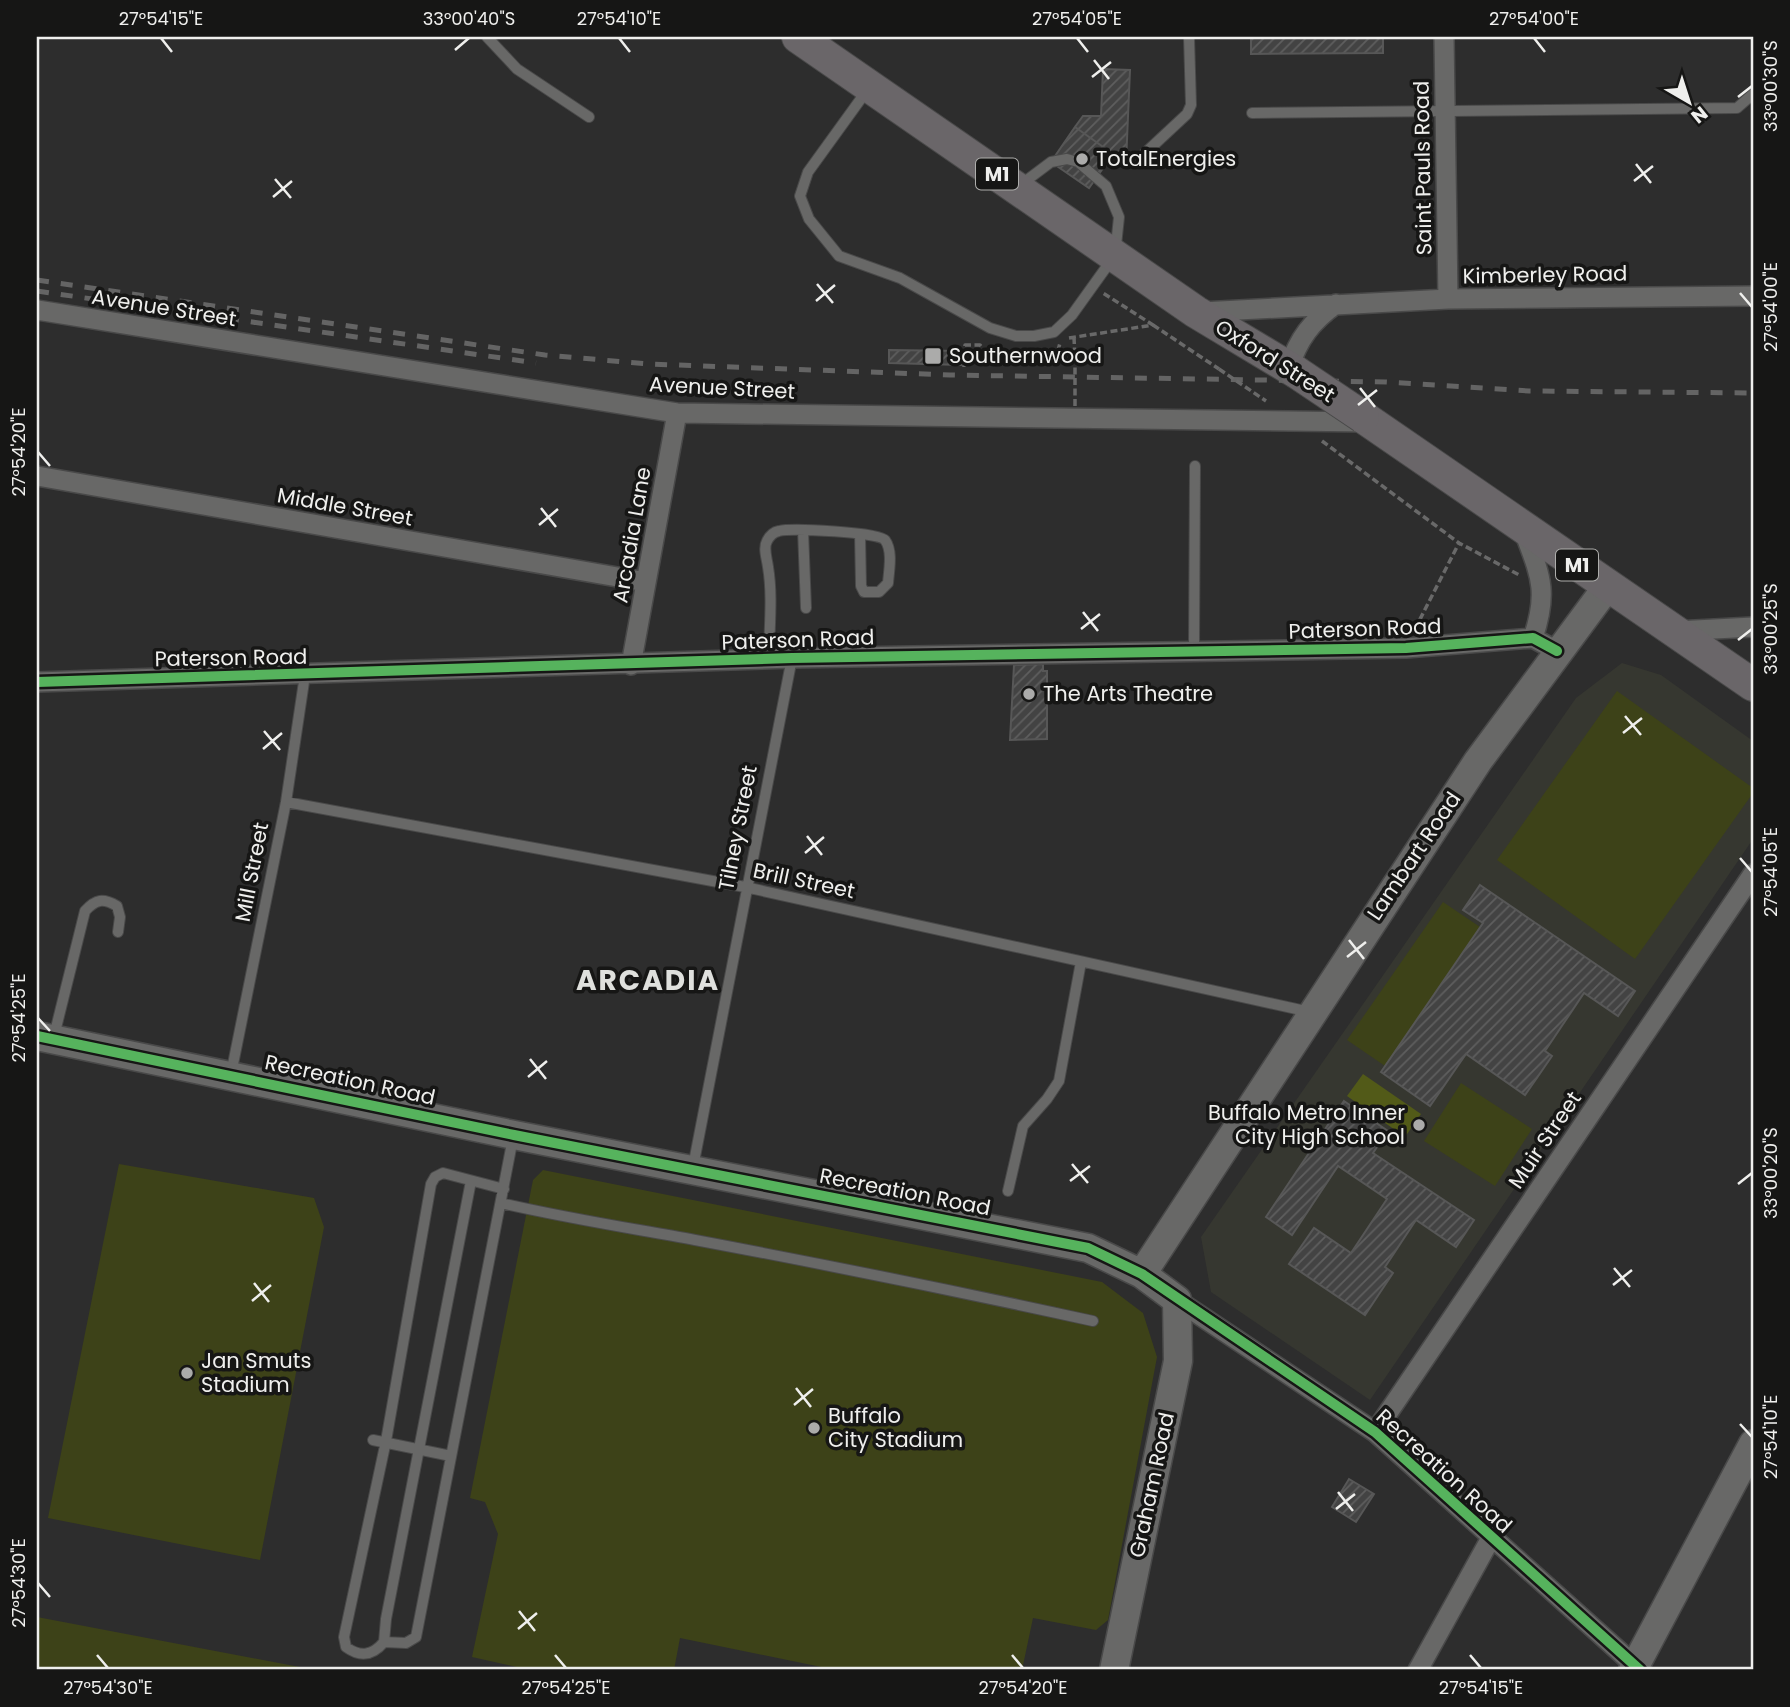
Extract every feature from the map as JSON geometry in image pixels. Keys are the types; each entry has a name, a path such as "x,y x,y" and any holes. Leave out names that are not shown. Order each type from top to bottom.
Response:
{"main road":[{"name":"Oxford Street","path":"802,38 1196,312 1293,370 1753,685"}],"street":[{"name":"Saint Pauls Road","path":"1444,37 1448,299"},
{"name":"Kimberley Road","path":"1196,312 1448,299 1753,296"},
{"path":"1293,370 1303,334 1316,318 1337,303"},
{"name":"Avenue Street","path":"37,310 677,413 1367,420"},
{"name":"Arcadia Lane","path":"631,665 677,413"},
{"name":"Middle Street","path":"37,476 646,582"},
{"path":"1522,525 1542,587 1545,645"},
{"name":"Lambart Road","path":"1142,1274 1310,1012 1478,761 1545,645 1607,587"},
{"path":"1672,631 1753,627"},
{"name":"Paterson Road","path":"37,682 792,658 1545,645"},
{"name":"Muir Street","path":"1375,1432 1753,874"},
{"name":"Recreation Road","path":"45,1038 514,1135 1088,1248 1142,1274 1375,1432 1636,1669"},
{"name":"Graham Road","path":"1114,1670 1178,1362 1177,1300"},
{"path":"1636,1669 1753,1444"},
{"path":"1418,1670 1491,1538"}],"lane":[{"path":"487,37 517,69 589,117"},
{"path":"1143,155 1187,114 1191,105 1189,37"},
{"path":"870,86 808,172 800,196 809,219 839,256 900,278 990,328 1016,336 1054,332 1072,315 1115,255 1119,217 1106,186 1090,169 1078,162 1059,159 1041,167 1017,188"},
{"path":"1252,113 1737,108 1753,94"},
{"path":"1194,652 1195,466"},
{"path":"803,530 806,608"},
{"path":"769,659 770,576 765,546 775,532 803,530 860,534 880,536 888,548 888,583 878,592 864,592 861,586 860,534"},
{"name":"Tilney Street","path":"693,1171 745,887 792,658"},
{"name":"Mill Street","path":"231,1075 286,802 305,675"},
{"name":"Brill Street","path":"286,802 745,887 1310,1012"},
{"path":"45,1038 85,911 94,901 106,900 117,906 120,917 118,932"},
{"path":"1008,1191 1023,1125 1047,1099 1059,1081 1081,962"},
{"path":"503,1189 439,1174 431,1184 386,1441 344,1637 346,1647 358,1654 369,1654 384,1642 406,1643 416,1637 514,1135"},
{"path":"384,1642 386,1619 421,1451 471,1181"},
{"path":"501,1203 592,1224 692,1240 1093,1321"},
{"path":"373,1440 451,1456"}],"path":[{"path":"1093,286 1266,401 1459,543 1542,587"},
{"path":"964,367 965,345 980,345 991,358 1056,358 1063,339 1153,324"},
{"path":"1074,337 1075,406"},
{"path":"1406,648 1459,543"}],"shaded area":[{"name":"Buffalo Metro Inner City High School","path":"1622,663 1661,675 1753,741 1753,839 1370,1400 1211,1292 1201,1237 1576,698"},
{"path":"1617,691 1753,788 1753,793 1635,959 1497,860"},
{"path":"1443,902 1480,927 1385,1066 1347,1040"},
{"path":"1363,1074 1421,1114 1405,1137 1347,1096"},
{"path":"1461,1083 1532,1129 1495,1186 1424,1141"},
{"name":"Jan Smuts Stadium","path":"119,1164 314,1198 324,1227 260,1560 48,1518"},
{"name":"Buffalo City Stadium","path":"543,1170 1102,1282 1143,1313 1157,1357 1108,1620 1096,1630 1033,1618 1022,1670 836,1670 680,1638 674,1670 530,1670 472,1657 498,1534 485,1502 470,1498 533,1180"},
{"path":"37,1617 305,1668 37,1670"}],"building":[{"path":"1251,37 1383,37 1383,53 1251,54"},
{"path":"1103,69 1130,70 1126,163 1075,127 1083,116 1101,116"},
{"path":"1075,127 1113,154 1089,188 1051,162"},
{"path":"889,350 961,351 961,365 889,363"},
{"name":"The Arts Theatre","path":"1043,664 1043,671 1047,671 1047,739 1010,740 1014,665"},
{"path":"1480,885 1635,991 1618,1016 1584,993 1545,1051 1552,1056 1525,1095 1466,1054 1430,1106 1381,1072 1483,923 1463,910"},
{"path":"1344,1101 1388,1131 1373,1153 1474,1220 1456,1247 1416,1220 1385,1267 1393,1273 1365,1315 1289,1264 1314,1228 1351,1253 1387,1199 1338,1166 1292,1235 1266,1217"},
{"path":"1349,1479 1374,1494 1356,1522 1332,1507"}],"railway":[{"path":"37,280 545,355 649,364 950,375 1386,382 1529,391 1753,393"},
{"path":"37,291 536,363"}],"cycle path":[{"path":"37,682 792,658 1406,648 1533,638 1557,651"},
{"path":"37,1036 514,1135 1088,1248 1142,1274 1375,1432 1640,1670"}],"place":[{"name":"TotalEnergies","path":"1082,159"},
{"name":"Southernwood","path":"933,356"},
{"name":"The Arts Theatre","path":"1029,694"},
{"name":"Buffalo Metro Inner City High School","path":"1419,1125"},
{"name":"Jan Smuts Stadium","path":"187,1373"},
{"name":"Buffalo City Stadium","path":"814,1428"}],"district":[{"name":"ARCADIA","path":"648,980"}]}
